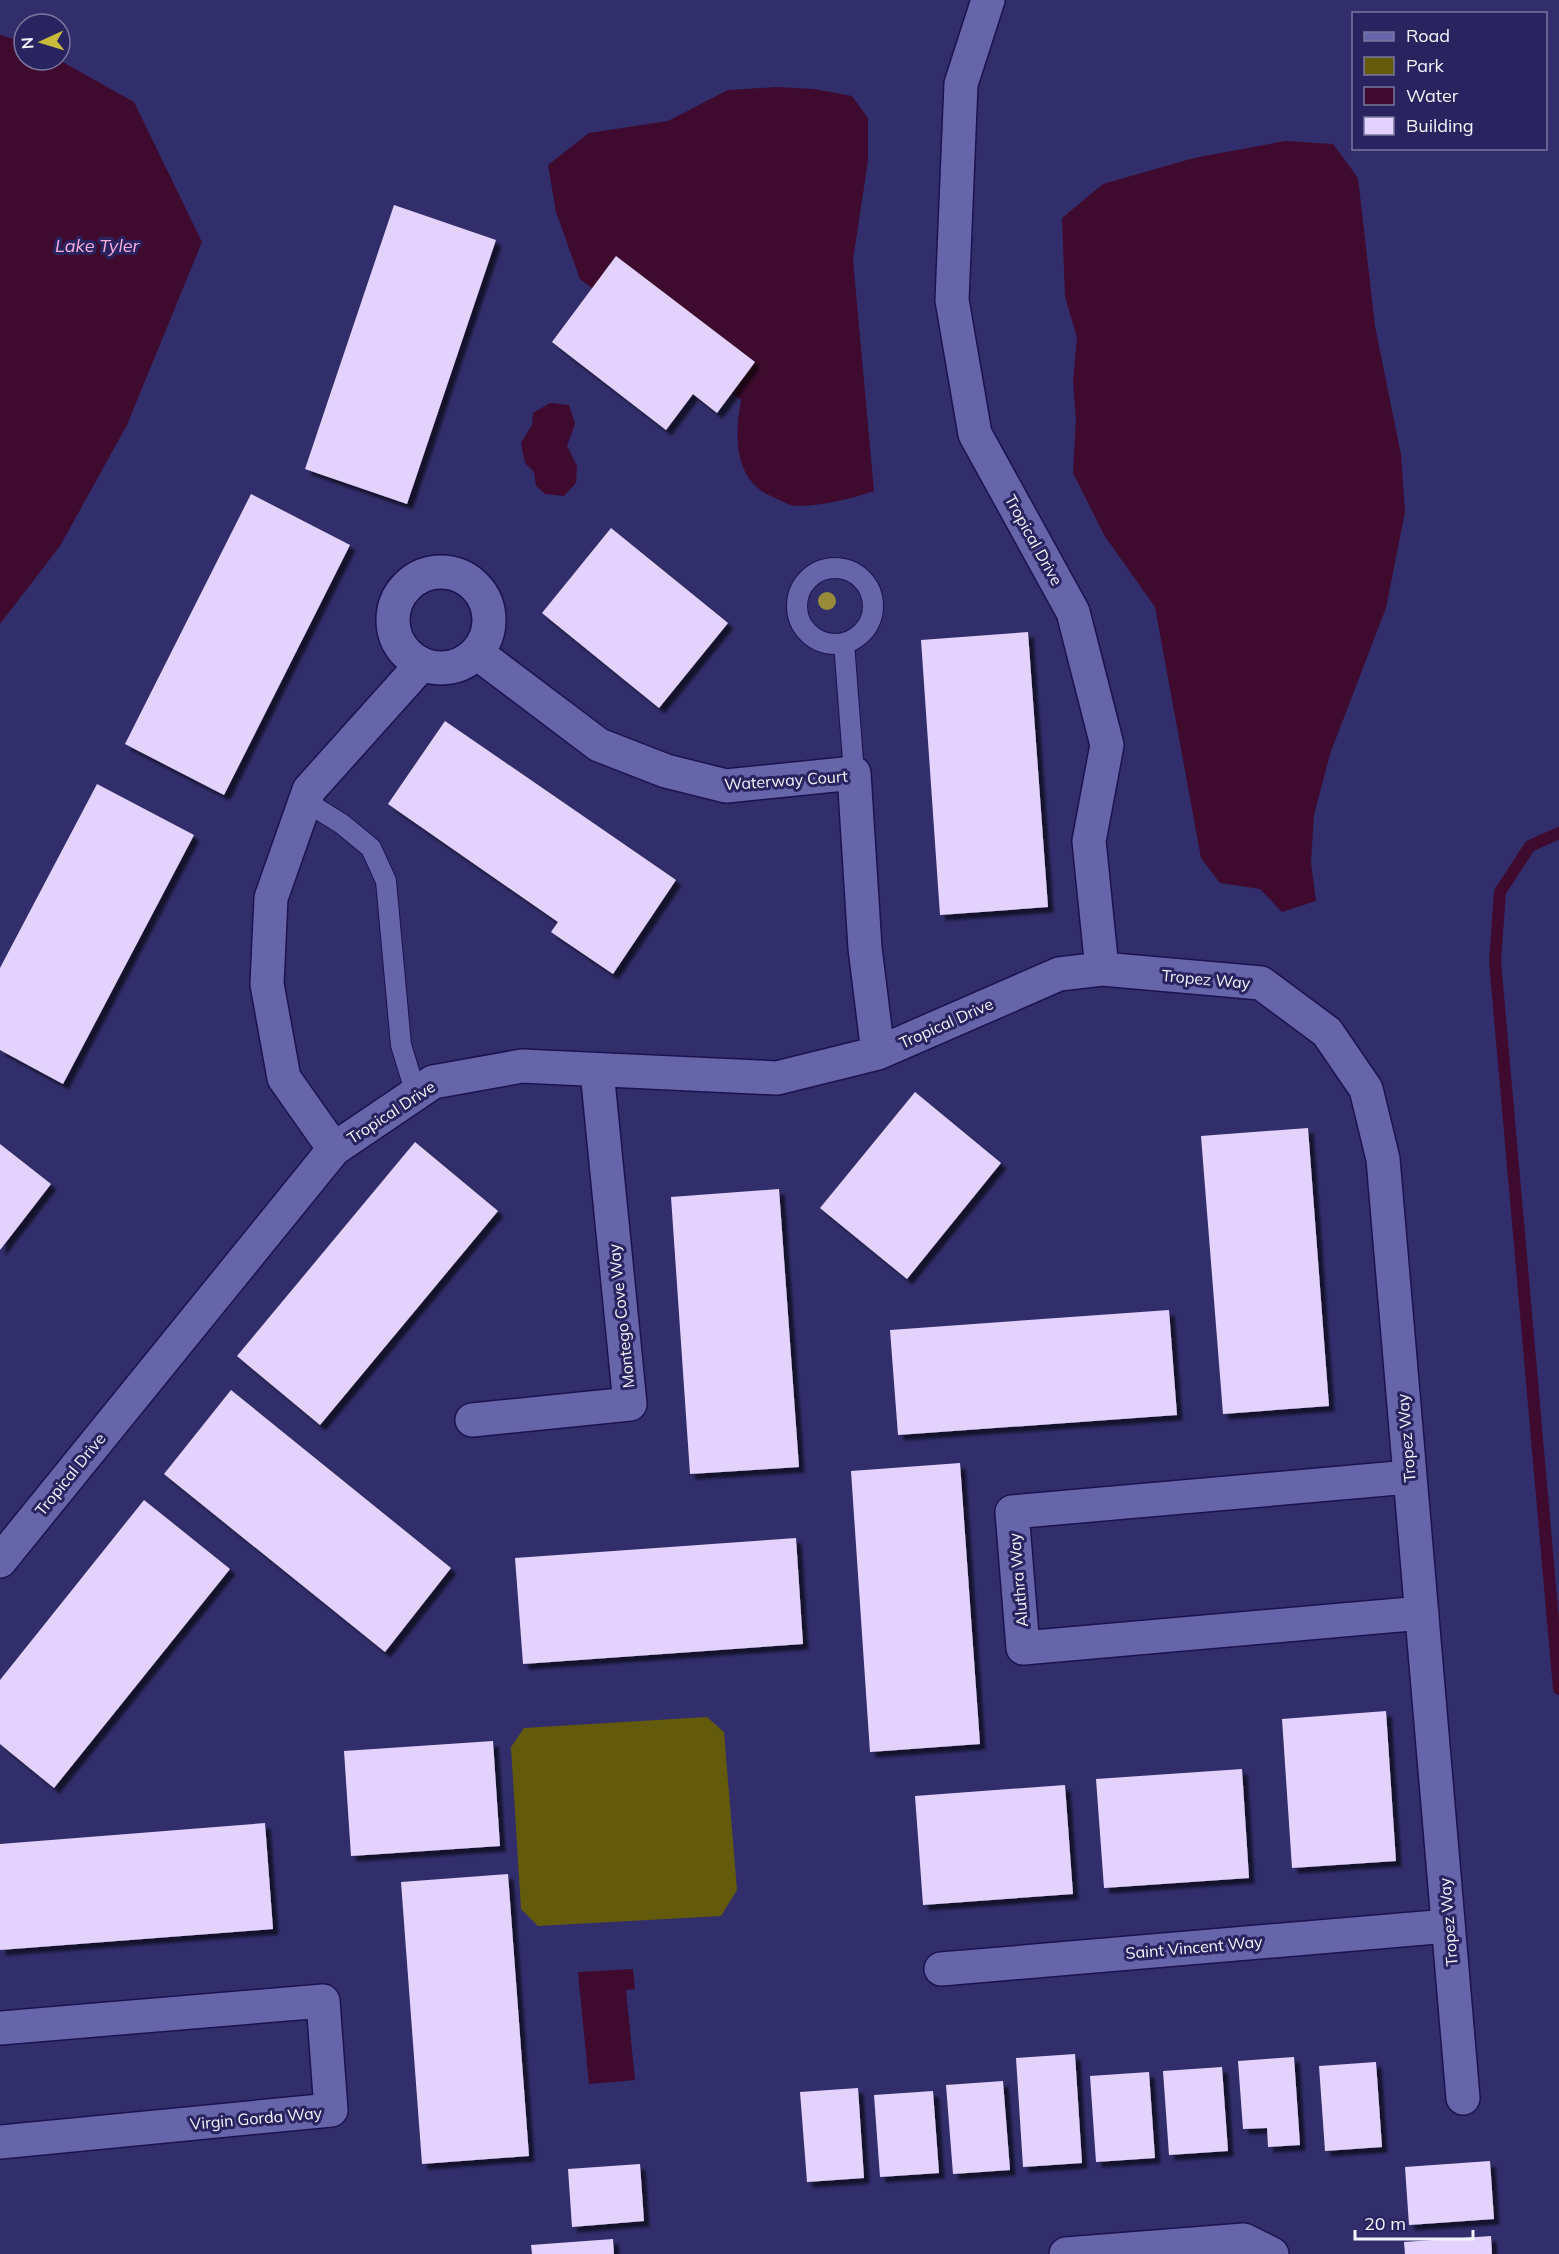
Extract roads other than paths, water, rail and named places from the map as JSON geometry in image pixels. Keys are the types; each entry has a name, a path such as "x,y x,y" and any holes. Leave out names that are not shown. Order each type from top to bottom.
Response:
{"street":[{"name":"Tropical Drive","path":"0,1561 334,1149 433,1082 522,1066 777,1078 878,1053 1059,974 1102,969 1089,841 1107,745 1073,612 975,434 952,300 961,84 988,0"},
{"path":"429,572 446,572 463,576 476,586 487,604 490,622 486,638 477,653 454,667 437,669 421,665 401,649 393,634 392,616 396,600 406,585 429,572"},
{"name":"Waterway Court","path":"477,653 599,745 666,771 726,786 854,773 866,948 878,1053"},
{"path":"334,1149 284,1078 267,984 271,898 309,790 421,665"},
{"name":"Tropez Way","path":"1102,969 1261,983 1327,1032 1366,1089 1383,1159 1463,2098"},
{"name":"Montego Cove Way","path":"472,1420 630,1404 597,1071"},
{"name":"Aluthra Way","path":"1409,1477 1012,1512 1023,1648 1422,1613"},
{"name":"Saint Vincent Way","path":"941,1969 1448,1926"},
{"name":"Virgin Gorda Way","path":"0,2028 323,2001 331,2110 0,2142"},
{"path":"1065,2254 1244,2240 1272,2254"}],"lane":[{"path":"844,643 854,773"},
{"path":"305,801 342,824 371,848 386,881 401,1045 416,1094"}],"water":[{"name":"Lake Tyler","path":"0,35 12,38 12,72 72,72 72,67 134,102 202,242 127,425 60,546 0,624"},
{"path":"777,87 814,89 852,96 868,118 868,161 853,260 874,491 836,502 807,506 789,504 761,491 744,470 738,443 741,400 580,279 556,212 548,165 589,133 668,121 728,90"},
{"path":"1285,141 1333,144 1358,178 1375,326 1401,455 1405,512 1386,608 1330,754 1314,815 1311,863 1316,901 1282,912 1260,889 1220,883 1201,858 1155,607 1104,535 1073,473 1076,418 1073,381 1077,337 1065,297 1062,218 1103,184 1194,158"},
{"path":"550,403 569,405 575,424 567,446 577,466 576,483 564,496 545,494 536,486 534,472 525,463 521,443 532,425 533,413"},
{"path":"633,1969 635,1989 626,1990 635,2080 589,2084 578,1972"}],"waterway":[{"path":"1559,833 1530,846 1500,892 1495,961 1559,1689"}]}
